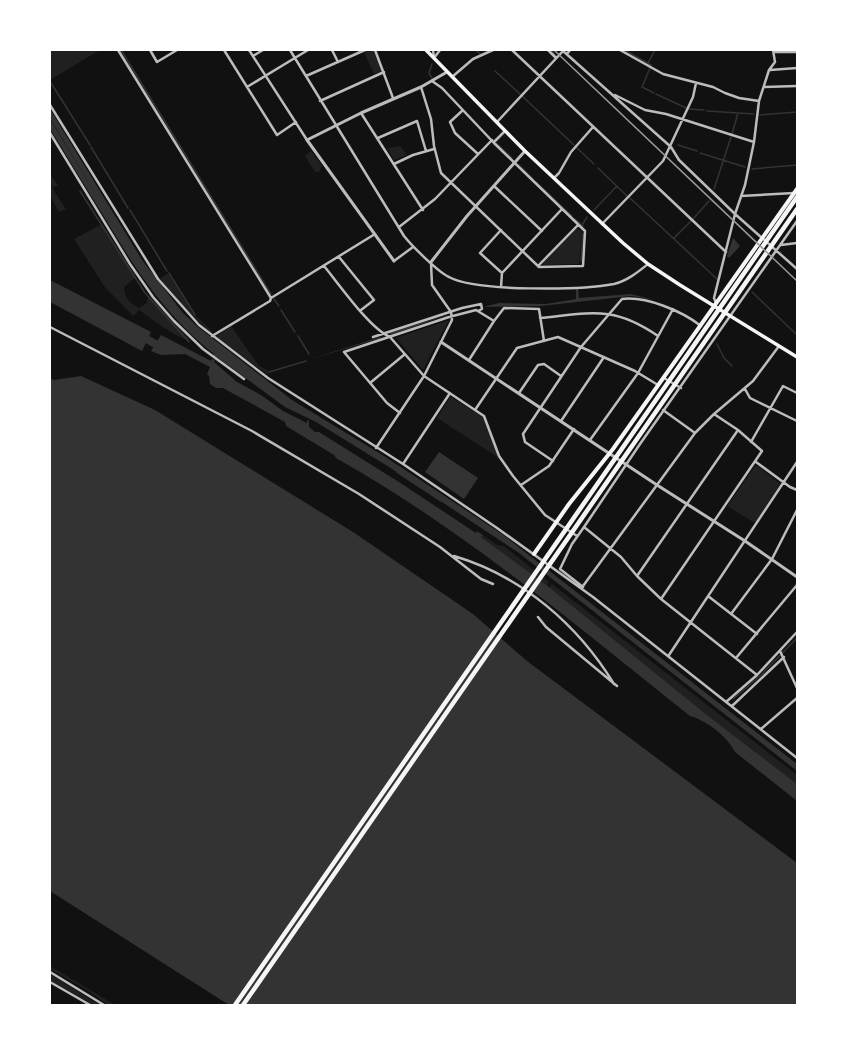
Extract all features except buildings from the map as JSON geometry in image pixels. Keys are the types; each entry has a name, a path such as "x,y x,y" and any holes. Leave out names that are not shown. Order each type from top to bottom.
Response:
{"highway":[{"path":"235,1005 796,193"},
{"path":"243,1005 797,209"}],"main road":[{"path":"426,50 525,151 602,224 648,264 797,357"},
{"path":"534,554 556,522 610,453 762,238 796,193"}],"street":[{"path":"118,50 271,298"},
{"path":"150,50 157,62 177,50"},
{"path":"224,50 277,135 296,122"},
{"path":"249,50 307,140 394,261 413,247"},
{"path":"252,56 263,50"},
{"path":"290,50 399,227 413,247 448,277 480,286 574,287 615,284 631,277 648,264"},
{"path":"247,87 308,50"},
{"path":"332,50 338,62"},
{"path":"306,76 365,50"},
{"path":"375,50 393,98"},
{"path":"433,50 434,58"},
{"path":"434,58 440,50"},
{"path":"452,77 473,59 493,50"},
{"path":"512,50 726,252"},
{"path":"548,50 556,58"},
{"path":"567,54 570,50"},
{"path":"620,50 625,51 663,74 713,87 739,98 759,101"},
{"path":"496,122 563,51 671,147 679,160 735,214 797,269"},
{"path":"715,305 714,298 735,214 742,196 754,142 759,101 769,70 775,62 774,51 797,52"},
{"path":"769,70 797,68"},
{"path":"320,101 384,72"},
{"path":"307,140 393,98 421,87 447,72"},
{"path":"421,87 430,119 434,149 441,173 538,266 583,266 585,231 514,163 442,88 432,81"},
{"path":"602,224 663,161 671,147 682,119 693,97 696,83"},
{"path":"764,87 797,86"},
{"path":"611,94 645,110 682,119 754,142"},
{"path":"50,105 158,279 181,307 212,336 268,378 403,464 534,554 669,655 797,758"},
{"path":"463,110 450,122 454,133 478,154"},
{"path":"361,113 423,210"},
{"path":"378,138 417,121 426,151"},
{"path":"554,178 559,174 571,152 593,127"},
{"path":"399,227 423,210 478,154 505,131"},
{"path":"50,133 153,297 174,321 203,349 244,380"},
{"path":"394,164 413,155 434,149"},
{"path":"452,314 432,284 431,262 525,151"},
{"path":"494,186 542,231"},
{"path":"742,196 796,193"},
{"path":"501,287 502,273 562,209"},
{"path":"584,592 583,586 560,569 578,536 663,410 681,388 797,221"},
{"path":"538,266 578,224"},
{"path":"501,230 480,253 502,273"},
{"path":"212,336 375,234"},
{"path":"780,244 797,243"},
{"path":"339,257 374,300 361,310"},
{"path":"324,266 361,310 383,334 390,337 424,376 484,416 499,456 521,485 546,515 578,536"},
{"path":"553,461 525,442 523,434 581,347 622,299 631,298 673,309 689,316 701,326"},
{"path":"400,413 387,403 344,352 481,304 482,307 478,311"},
{"path":"469,360 504,308 539,309 544,341"},
{"path":"590,440 638,373 673,309"},
{"path":"373,337 452,314 478,311 494,321"},
{"path":"540,318 600,312 610,313 641,324 658,336"},
{"path":"376,448 424,376 441,342 452,314"},
{"path":"50,328 252,431 359,494 452,556 481,579 493,584"},
{"path":"475,410 518,348 558,338 604,357 638,373 658,385"},
{"path":"441,342 626,465 745,541 797,577"},
{"path":"583,586 695,433 714,414 754,380 779,346"},
{"path":"370,383 405,354"},
{"path":"561,421 604,357"},
{"path":"519,393 538,365 544,364 561,376"},
{"path":"664,378 681,388"},
{"path":"751,442 783,386 797,393"},
{"path":"744,390 750,398 797,421"},
{"path":"403,464 450,393"},
{"path":"663,410 695,433"},
{"path":"661,599 756,462 762,451 738,430 714,414"},
{"path":"521,485 549,466 574,429"},
{"path":"637,576 738,430"},
{"path":"756,462 783,482 797,490"},
{"path":"669,655 797,462"},
{"path":"731,614 772,559 797,510"},
{"path":"584,528 610,550 621,557 637,576 661,599 757,674"},
{"path":"452,556 467,560 508,578 570,625 605,669 615,685 546,627 538,617"},
{"path":"736,658 797,585"},
{"path":"708,596 757,634"},
{"path":"732,706 782,654 797,632"},
{"path":"726,702 782,654"},
{"path":"782,654 797,688"},
{"path":"761,729 797,698"},
{"path":"50,972 104,1005"},
{"path":"50,982 90,1005"}],"shaded area":[{"path":"50,50 100,50 50,80"},
{"path":"373,50 381,69 381,71 374,74 364,52"},
{"path":"50,109 142,260 183,313 198,327 292,400 384,456 502,534 797,764 797,771 519,553 389,467 316,422 285,407 217,357 213,356 214,354 167,309 129,258 50,129 50,119 99,200 50,118"},
{"path":"400,146 407,155 394,160 387,148"},
{"path":"311,151 322,166 319,172 315,172 305,156"},
{"path":"50,174 58,185 52,188"},
{"path":"52,188 66,209 59,212 50,196 50,189"},
{"path":"102,224 136,277 124,287 128,300 139,308 147,303 147,299 150,296 192,342 171,332 139,310 133,316 104,286 74,239"},
{"path":"576,228 582,231 579,264 544,265 543,263"},
{"path":"733,238 740,246 729,258 727,256"},
{"path":"168,273 192,312 212,331 211,333 176,299 160,279"},
{"path":"50,280 151,332 142,351 50,302"},
{"path":"576,288 578,288 579,298 631,294 655,300 631,296 541,306 483,307 499,303 546,304 576,299"},
{"path":"450,314 391,335 390,333"},
{"path":"449,320 423,370 396,338"},
{"path":"231,326 259,366 269,371 267,374 218,338 217,335"},
{"path":"161,335 211,361 212,359 215,360 214,362 237,382 261,395 283,411 307,423 307,420 309,421 309,427 315,432 319,432 476,533 477,531 483,535 481,537 549,587 707,715 797,784 797,801 735,752 727,740 710,725 690,716 562,613 474,547 383,486 286,426 285,422 223,388 216,388 210,384 209,376 207,374 210,367 185,354 161,355 151,351"},
{"path":"380,337 381,338 305,361"},
{"path":"81,376 155,410 353,532 473,614 527,661 797,863 797,1005 229,1005 50,891 50,378 54,380"},
{"path":"450,397 483,417 498,455 496,456 437,418"},
{"path":"439,452 478,478 464,499 425,472"},
{"path":"755,466 758,466 780,484 756,522 753,522 728,505"},
{"path":"483,535 497,545 504,546 549,582 547,586 481,537"},
{"path":"552,584 797,775 797,784 708,716 549,587"},
{"path":"50,966 115,1005 108,1005 87,990 50,969"},
{"path":"50,974 100,1005 93,1005 50,980"}],"waterway":[{"path":"121,50 271,294"},
{"path":"476,50 480,54"},
{"path":"551,50 556,56"},
{"path":"648,63 655,50"},
{"path":"626,51 651,65"},
{"path":"432,64 429,73 432,78"},
{"path":"650,68 642,87 654,93"},
{"path":"495,71 520,94"},
{"path":"51,83 90,145"},
{"path":"656,94 686,108"},
{"path":"522,96 574,145"},
{"path":"689,109 704,110"},
{"path":"707,111 754,114"},
{"path":"760,115 797,112"},
{"path":"732,134 738,113"},
{"path":"714,189 731,137"},
{"path":"496,143 512,158"},
{"path":"678,145 697,151"},
{"path":"91,147 128,208"},
{"path":"576,147 594,164"},
{"path":"700,153 745,167"},
{"path":"519,165 533,179"},
{"path":"752,169 797,165"},
{"path":"598,168 627,196"},
{"path":"536,182 572,216"},
{"path":"594,210 617,186"},
{"path":"80,191 145,293 189,342"},
{"path":"630,198 717,279"},
{"path":"693,219 709,201"},
{"path":"130,210 167,271"},
{"path":"582,225 587,217"},
{"path":"575,219 583,226"},
{"path":"674,238 691,221"},
{"path":"581,261 583,234"},
{"path":"169,273 195,315"},
{"path":"752,292 797,335"},
{"path":"274,299 279,306"},
{"path":"281,310 295,332"},
{"path":"139,335 163,348"},
{"path":"298,336 309,354"},
{"path":"717,344 724,358 732,366"},
{"path":"269,372 306,361"},
{"path":"397,472 441,501"},
{"path":"733,699 760,676 797,638"}],"railway":[{"path":"554,50 797,281"}]}
